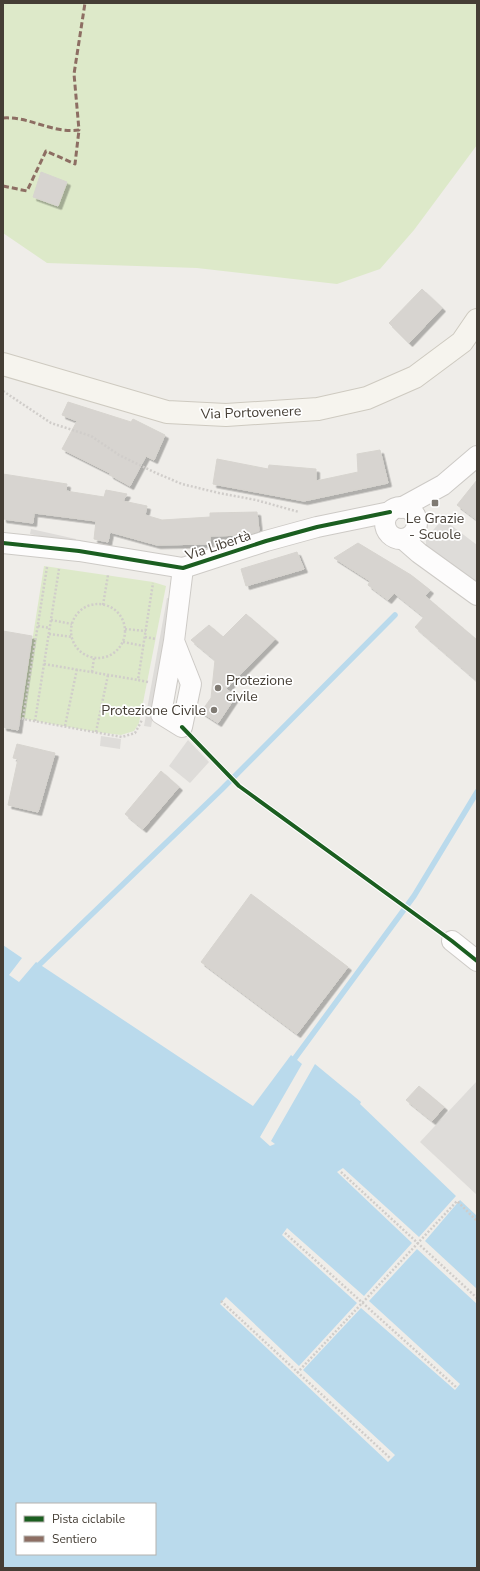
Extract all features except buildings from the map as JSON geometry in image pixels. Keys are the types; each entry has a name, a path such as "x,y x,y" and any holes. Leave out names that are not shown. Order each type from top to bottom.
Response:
{"main road":[{"name":"Via Portovenere","path":"3,364 167,412 226,415 318,409 367,398 415,377 462,342 477,320"}],"street":[{"path":"477,456 402,523 419,553 477,595"},
{"name":"Via Libertà","path":"3,543 79,552 183,568 266,541 343,522 402,523"},
{"path":"161,640 183,568"},
{"path":"452,941 477,961"}],"path":[{"path":"3,391 50,423 90,436 119,455 156,473 204,490 256,500 303,513"},
{"path":"48,567 23,719 122,737 135,733 140,728 143,716"},
{"path":"35,721 59,568"},
{"path":"103,604 108,575"},
{"path":"138,680 154,582"},
{"path":"103,604 111,607 123,620 125,629 123,642 114,653 101,658 94,658 82,653 78,648 72,637 72,624 84,608 103,604"},
{"path":"50,620 72,624"},
{"path":"38,626 50,628"},
{"path":"125,629 146,631"},
{"path":"49,634 72,637"},
{"path":"145,637 161,640"},
{"path":"123,642 144,646"},
{"path":"92,672 94,658"},
{"path":"44,664 149,683"},
{"path":"65,726 77,669"},
{"path":"96,732 108,675"},
{"path":"148,689 151,675"},
{"path":"341,1172 477,1298"},
{"path":"297,1373 457,1201 477,1220"},
{"path":"285,1233 456,1387"},
{"path":"221,1301 390,1458"}],"green space":[{"path":"3,3 477,3 477,145 414,230 380,269 337,284 197,268 47,263 3,233"},
{"path":"44,566 153,582 166,586 139,723 134,731 121,735 20,718"}],"shaded area":[{"path":"443,519 477,545 477,585 426,546 426,538"},
{"path":"31,529 76,539 75,544 30,534"},
{"path":"167,598 173,599 151,727 144,726"},
{"path":"101,736 121,739 120,749 100,746"},
{"path":"188,740 209,762 190,783 169,766"},
{"path":"477,1081 477,1195 420,1142"}],"water":[{"path":"3,945 22,958 9,975 19,982 36,962 253,1106 291,1055 302,1064 260,1137 270,1146 275,1144 271,1141 315,1064 361,1102 360,1104 456,1196 419,1237 343,1168 337,1172 412,1243 364,1296 287,1228 282,1235 357,1303 299,1366 226,1297 220,1304 388,1462 395,1455 303,1370 361,1308 455,1390 460,1384 369,1301 417,1249 477,1304 477,1568 3,1568"},
{"path":"460,1200 477,1216 477,1289 425,1241"}],"waterway":[{"path":"39,965 221,790 395,615"},
{"path":"295,1058 414,896 477,792"}],"marked path":[{"path":"3,118 13,118 60,130 79,130 74,74 85,3"},
{"path":"3,186 27,191 46,151 75,164 79,130"}],"cycle path":[{"path":"3,543 79,551 183,568 266,541 317,527 390,512"},
{"path":"182,727 239,786 452,941 477,961"}],"place":[{"name":"Le Grazie - Scuole","path":"435,503"},
{"name":"Protezione civile","path":"218,688"},
{"name":"Protezione Civile","path":"214,710"}]}
